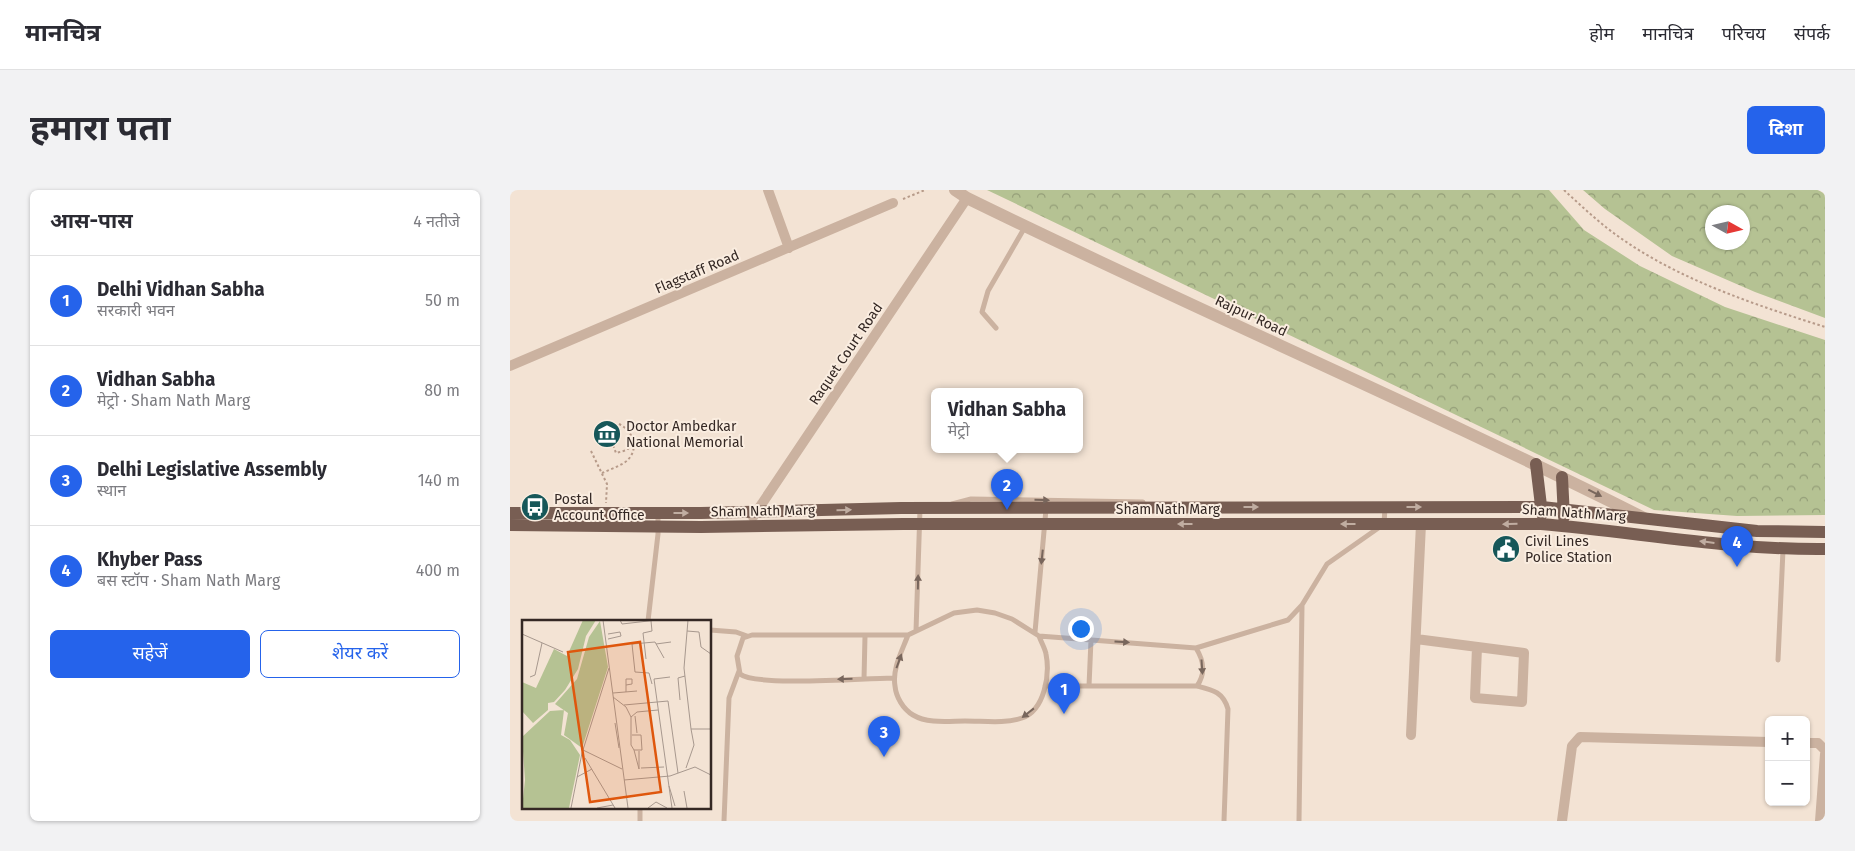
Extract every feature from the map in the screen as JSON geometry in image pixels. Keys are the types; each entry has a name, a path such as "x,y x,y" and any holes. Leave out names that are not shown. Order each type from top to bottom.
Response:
{"main road":[{"path":"1536,464 1542,507 1541,524"},
{"path":"1562,477 1564,526"},
{"name":"Sham Nath Marg","path":"510,512 658,513 920,508 1542,507 1757,531 1825,532"},
{"name":"Sham Nath Marg","path":"510,525 1541,524 1783,550 1825,549"}],"street":[{"path":"768,190 789,248"},
{"name":"Rajpur Road","path":"956,190 967,198 1106,266 1536,464 1648,520"},
{"name":"Raquet Court Road","path":"750,526 756,511 967,198"},
{"name":"Flagstaff Road","path":"510,366 894,203"},
{"path":"1411,735 1422,524"},
{"path":"1416,640 1477,647 1524,653 1522,702 1475,698 1477,647"},
{"path":"1562,821 1572,746 1580,738 1765,742"},
{"path":"1810,743 1818,743 1825,752 1820,821"}],"lane":[{"path":"996,328 982,312 988,290 1026,227"},
{"path":"943,508 972,499 1137,501 1159,508"},
{"path":"711,630 736,632 747,636 908,635 954,613 976,610 995,613 1012,619 1037,634 1196,648 1288,620 1302,605 1327,564 1384,524 1385,507"},
{"path":"916,631 920,508"},
{"path":"908,635 894,678 898,695 907,710 914,716 931,721 998,721 1024,717 1034,708 1042,698 1045,686 1046,653 1037,634 1046,508"},
{"path":"648,620 658,513"},
{"path":"1778,660 1783,550"},
{"path":"1299,821 1302,605"},
{"path":"724,821 729,698 739,671 737,656 743,638 747,636"},
{"path":"864,678 865,636"},
{"path":"1089,686 1092,640"},
{"path":"1196,648 1201,655 1204,667 1202,678 1197,686"},
{"path":"739,671 743,676 749,678 778,680 894,678"},
{"path":"1045,686 1197,686 1219,692 1225,699 1228,709 1224,821"},
{"path":"640,808 640,821"}],"path":[{"path":"894,203 925,190"},
{"path":"1564,190 1608,228 1675,270 1734,295 1825,327"},
{"path":"602,473 628,459 634,443 626,427 619,424"},
{"path":"600,441 598,437 608,432 616,454 627,450 634,443"},
{"path":"591,451 607,484 606,512"}],"green space":[{"path":"987,190 1549,190 1584,230 1640,266 1725,307 1825,340 1825,515 1737,516 1654,510"},
{"path":"1583,190 1818,190 1825,194 1825,318 1755,292 1672,256 1605,209"}],"place":[{"name":"Doctor Ambedkar National Memorial","path":"607,434"},
{"name":"Postal Account Office","path":"535,507"},
{"name":"Vidhan Sabha","path":"1007,510"},
{"name":"Civil Lines Police Station","path":"1506,549"},
{"name":"Khyber Pass","path":"1737,567"},
{"name":"Delhi Vidhan Sabha","path":"1064,714"},
{"name":"Delhi Legislative Assembly","path":"884,757"}]}
